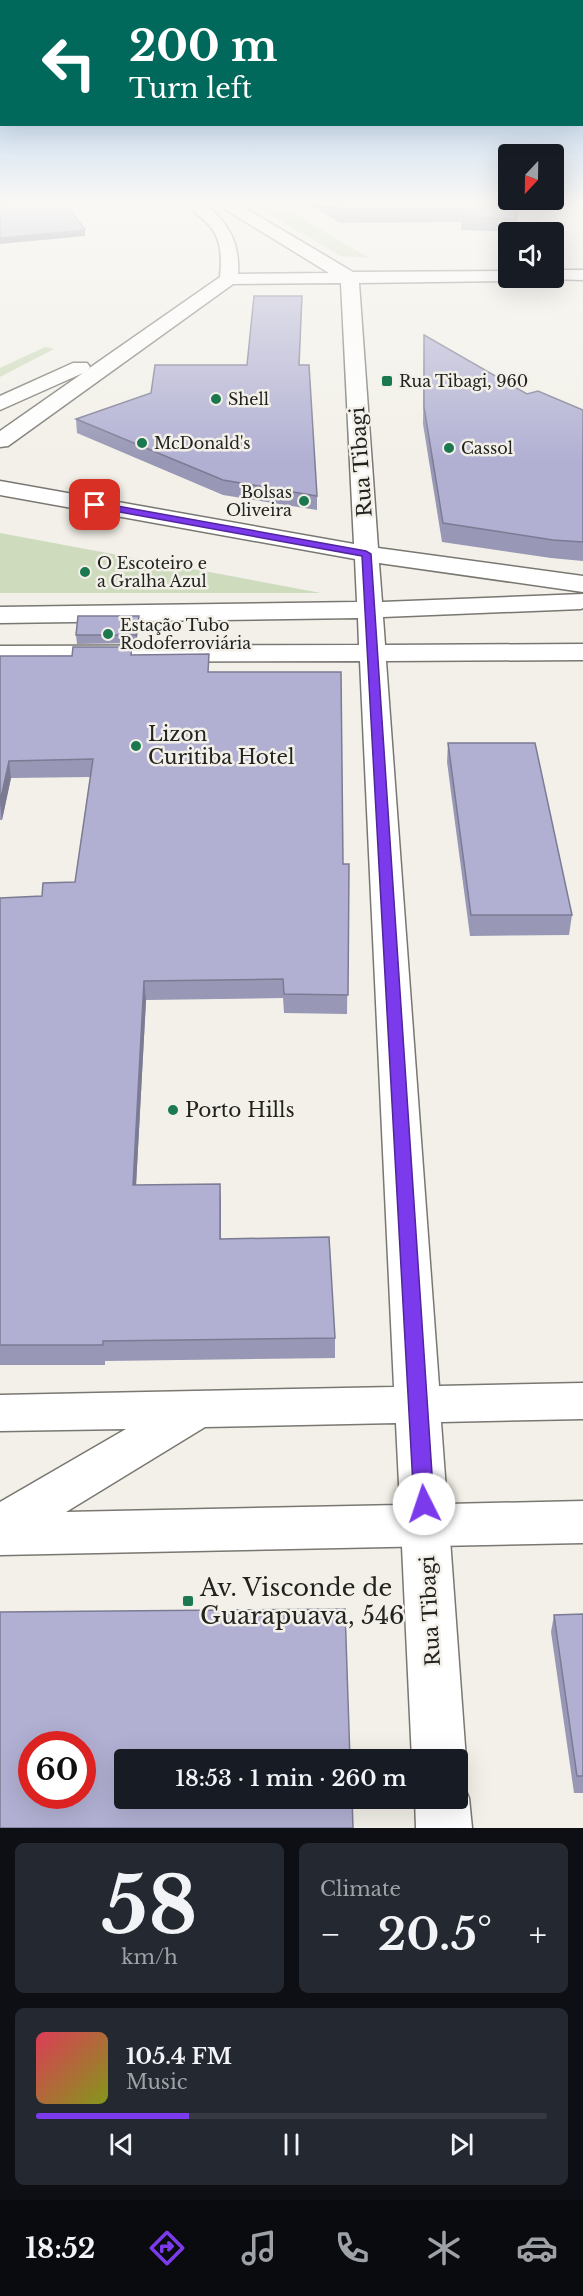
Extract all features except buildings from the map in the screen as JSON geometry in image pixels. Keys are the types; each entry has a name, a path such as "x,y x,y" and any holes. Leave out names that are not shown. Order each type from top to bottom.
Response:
{"main road":[{"path":"0,441 213,290"},
{"name":"Rua Tibagi","path":"351,290 438,1749"},
{"path":"0,404 153,334"},
{"path":"0,488 366,554 583,584"},
{"path":"0,615 370,610 583,601"},
{"path":"0,654 372,655 583,652"},
{"path":"0,1413 583,1401"},
{"path":"0,1527 198,1409"},
{"path":"0,1534 583,1522"},
{"path":"443,1809 444,1828"}],"green space":[{"path":"45,347 54,349 0,377 0,368"},
{"path":"0,533 321,593 0,593"}],"place":[{"name":"Rua Tibagi, 960","path":"387,381"},
{"name":"Shell","path":"216,399"},
{"name":"McDonald's","path":"142,443"},
{"name":"Cassol","path":"449,448"},
{"name":"Bolsas Oliveira","path":"304,501"},
{"name":"O Escoteiro e a Gralha Azul","path":"85,572"},
{"name":"Estação Tubo Rodoferroviária","path":"108,634"},
{"name":"Lizon Curitiba Hotel","path":"136,746"},
{"name":"Porto Hills","path":"173,1110"},
{"name":"Av. Visconde de Guarapuava, 546","path":"188,1601"}],"route":[{"path":"95,505 366,554 424,1504"}]}
